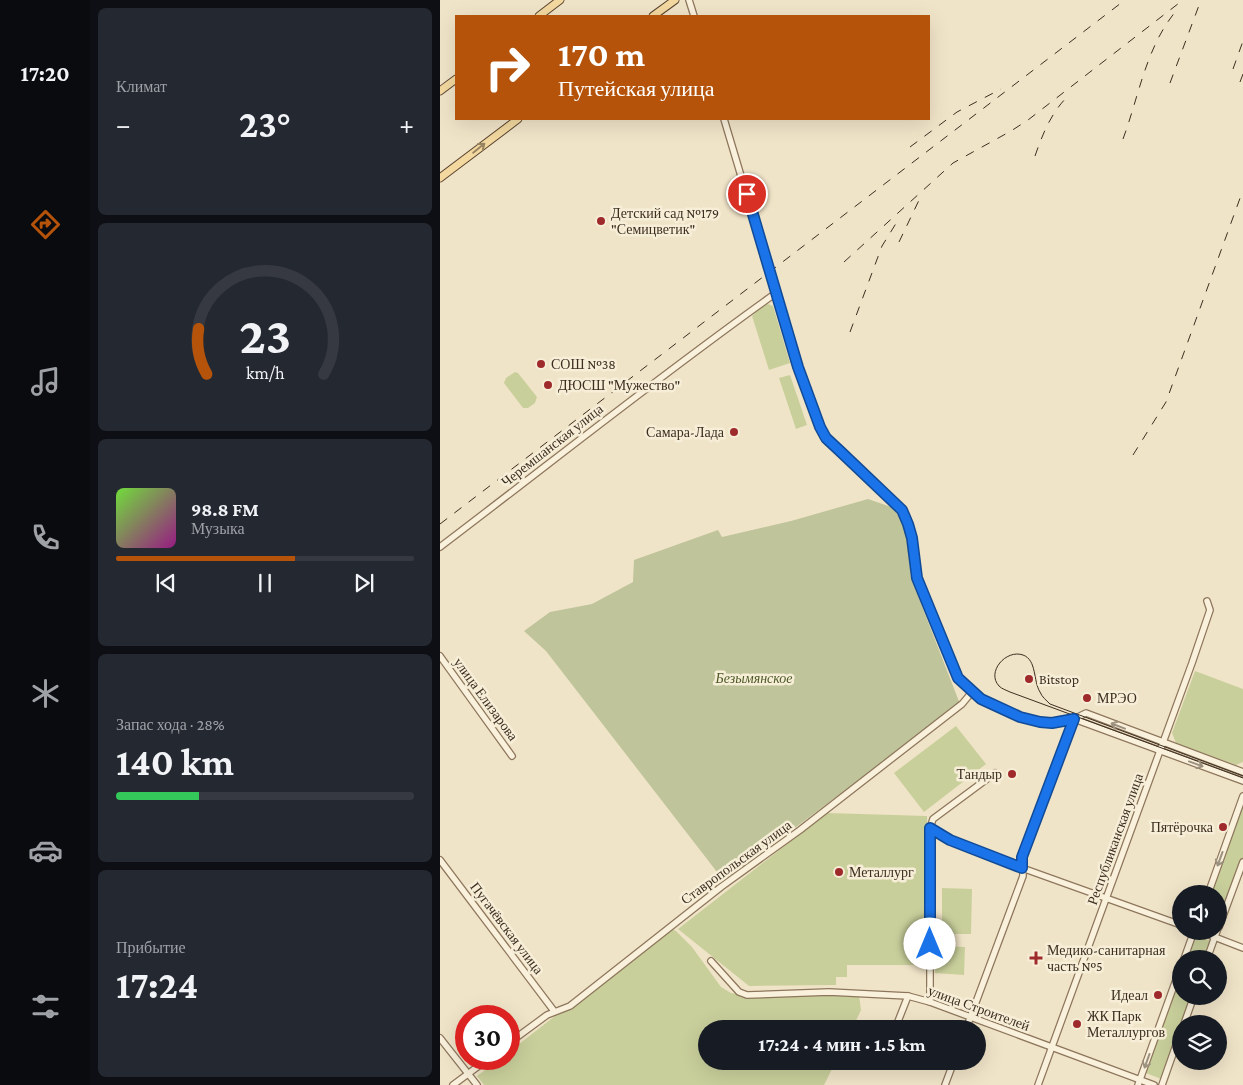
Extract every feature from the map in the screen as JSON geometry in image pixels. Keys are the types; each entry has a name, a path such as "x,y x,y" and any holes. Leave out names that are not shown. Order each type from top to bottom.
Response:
{"main road":[{"path":"540,15 560,0"},
{"path":"654,15 675,0"},
{"path":"440,91 455,80"},
{"path":"440,178 517,120"}],"street":[{"path":"688,0 694,15"},
{"path":"724,120 798,367 820,427 826,438 902,510 910,531 917,578 958,678 981,699 1012,713 1040,722 1052,723 1074,719 1086,713 1243,772"},
{"name":"Черемшанская улица","path":"440,547 604,419 776,292"},
{"name":"Республиканская улица","path":"1038,1085 1210,610 1207,602"},
{"name":"улица Елизарова","path":"440,656 512,756"},
{"name":"Ставропольская улица","path":"520,1035 554,1011 570,1006 721,887 800,830 924,734 962,704 972,692"},
{"path":"1074,719 1243,781"},
{"path":"970,1018 1022,876 1022,857 1074,719"},
{"path":"930,1002 930,828 932,819 995,773"},
{"path":"1211,885 1243,796"},
{"path":"930,828 950,840 1022,868 1172,922"},
{"name":"Пугачёвская улица","path":"440,860 554,1011"},
{"path":"1227,905 1243,862"},
{"path":"1227,940 1243,948"},
{"name":"улица Строителей","path":"712,961 739,992 747,995 829,992 908,996 930,1002 1139,1082 1154,1085"},
{"path":"1139,1082 1172,991"},
{"path":"899,1020 908,996"},
{"path":"440,1038 477,1085"},
{"path":"1162,1085 1172,1057"},
{"path":"453,1085 474,1070"},
{"path":"945,1085 951,1070"}],"green space":[{"path":"768,304 773,306 790,363 769,370 752,316 760,308"},
{"path":"515,372 518,373 537,397 535,403 528,408 523,408 504,383 506,378"},
{"path":"790,375 807,425 796,429 779,378"},
{"name":"Безымянское","path":"868,499 894,508 904,524 911,578 960,704 724,881 546,651 524,631 550,612 592,604 633,582 634,560 718,530 722,537 791,521"},
{"path":"1195,671 1243,689 1243,762 1236,765 1176,743 1172,733"},
{"path":"956,726 986,764 924,812 894,773"},
{"path":"1243,804 1243,858 1227,903 1227,885 1213,885"},
{"name":"Металлург","path":"827,813 927,816 928,965 847,965 847,977 836,977 836,985 749,986 678,929"},
{"path":"942,888 972,889 971,934 942,934"},
{"path":"666,926 676,931 692,947 721,987 731,993 805,989 859,995 861,1010 856,1020 698,1020 698,1070 832,1070 824,1085 484,1085 477,1076 485,1070 520,1070 520,1043"},
{"path":"1195,940 1212,941 1208,950 1191,950"},
{"path":"936,946 965,947 964,975 935,973"},
{"path":"1172,1001 1172,1005 1188,1005 1184,1015 1172,1015 1172,1049 1161,1079 1146,1073"}],"tram line":[{"path":"1243,776 1050,704 1038,687 1031,661 1023,655 1010,655 996,668 995,674 999,686 1010,692 1243,778"}],"railway":[{"path":"440,524 1125,0"},
{"path":"844,262 953,163 1028,120 1183,0"},
{"path":"1170,83 1201,0"},
{"path":"1123,139 1150,56 1157,40 1176,11"},
{"path":"1233,69 1243,41"},
{"path":"1240,82 1243,74"},
{"path":"910,147 957,112 1001,89"},
{"path":"1035,156 1048,124 1068,96"},
{"path":"1133,455 1166,402 1243,190"},
{"path":"899,242 921,196"},
{"path":"850,332 882,246 900,217"}],"place":[{"name":"Детский сад №179 \"Семицветик\"","path":"601,221"},
{"name":"СОШ №38","path":"541,364"},
{"name":"ДЮСШ \"Мужество\"","path":"548,385"},
{"name":"Самара-Лада","path":"734,432"},
{"name":"Bitstop","path":"1029,679"},
{"name":"МРЭО","path":"1087,698"},
{"name":"Тандыр","path":"1012,774"},
{"name":"Пятёрочка","path":"1223,827"},
{"name":"Металлург","path":"839,872"},
{"name":"Медико-санитарная часть №5","path":"1036,958"},
{"name":"Идеал","path":"1158,995"},
{"name":"ЖК Парк Металлургов","path":"1077,1024"}],"route":[{"path":"747,194 798,367 820,427 826,438 902,510 912,538 917,578 958,678 981,699 1020,717 1052,723 1074,719 1022,857 1022,868 950,840 930,828 930,944"}]}
